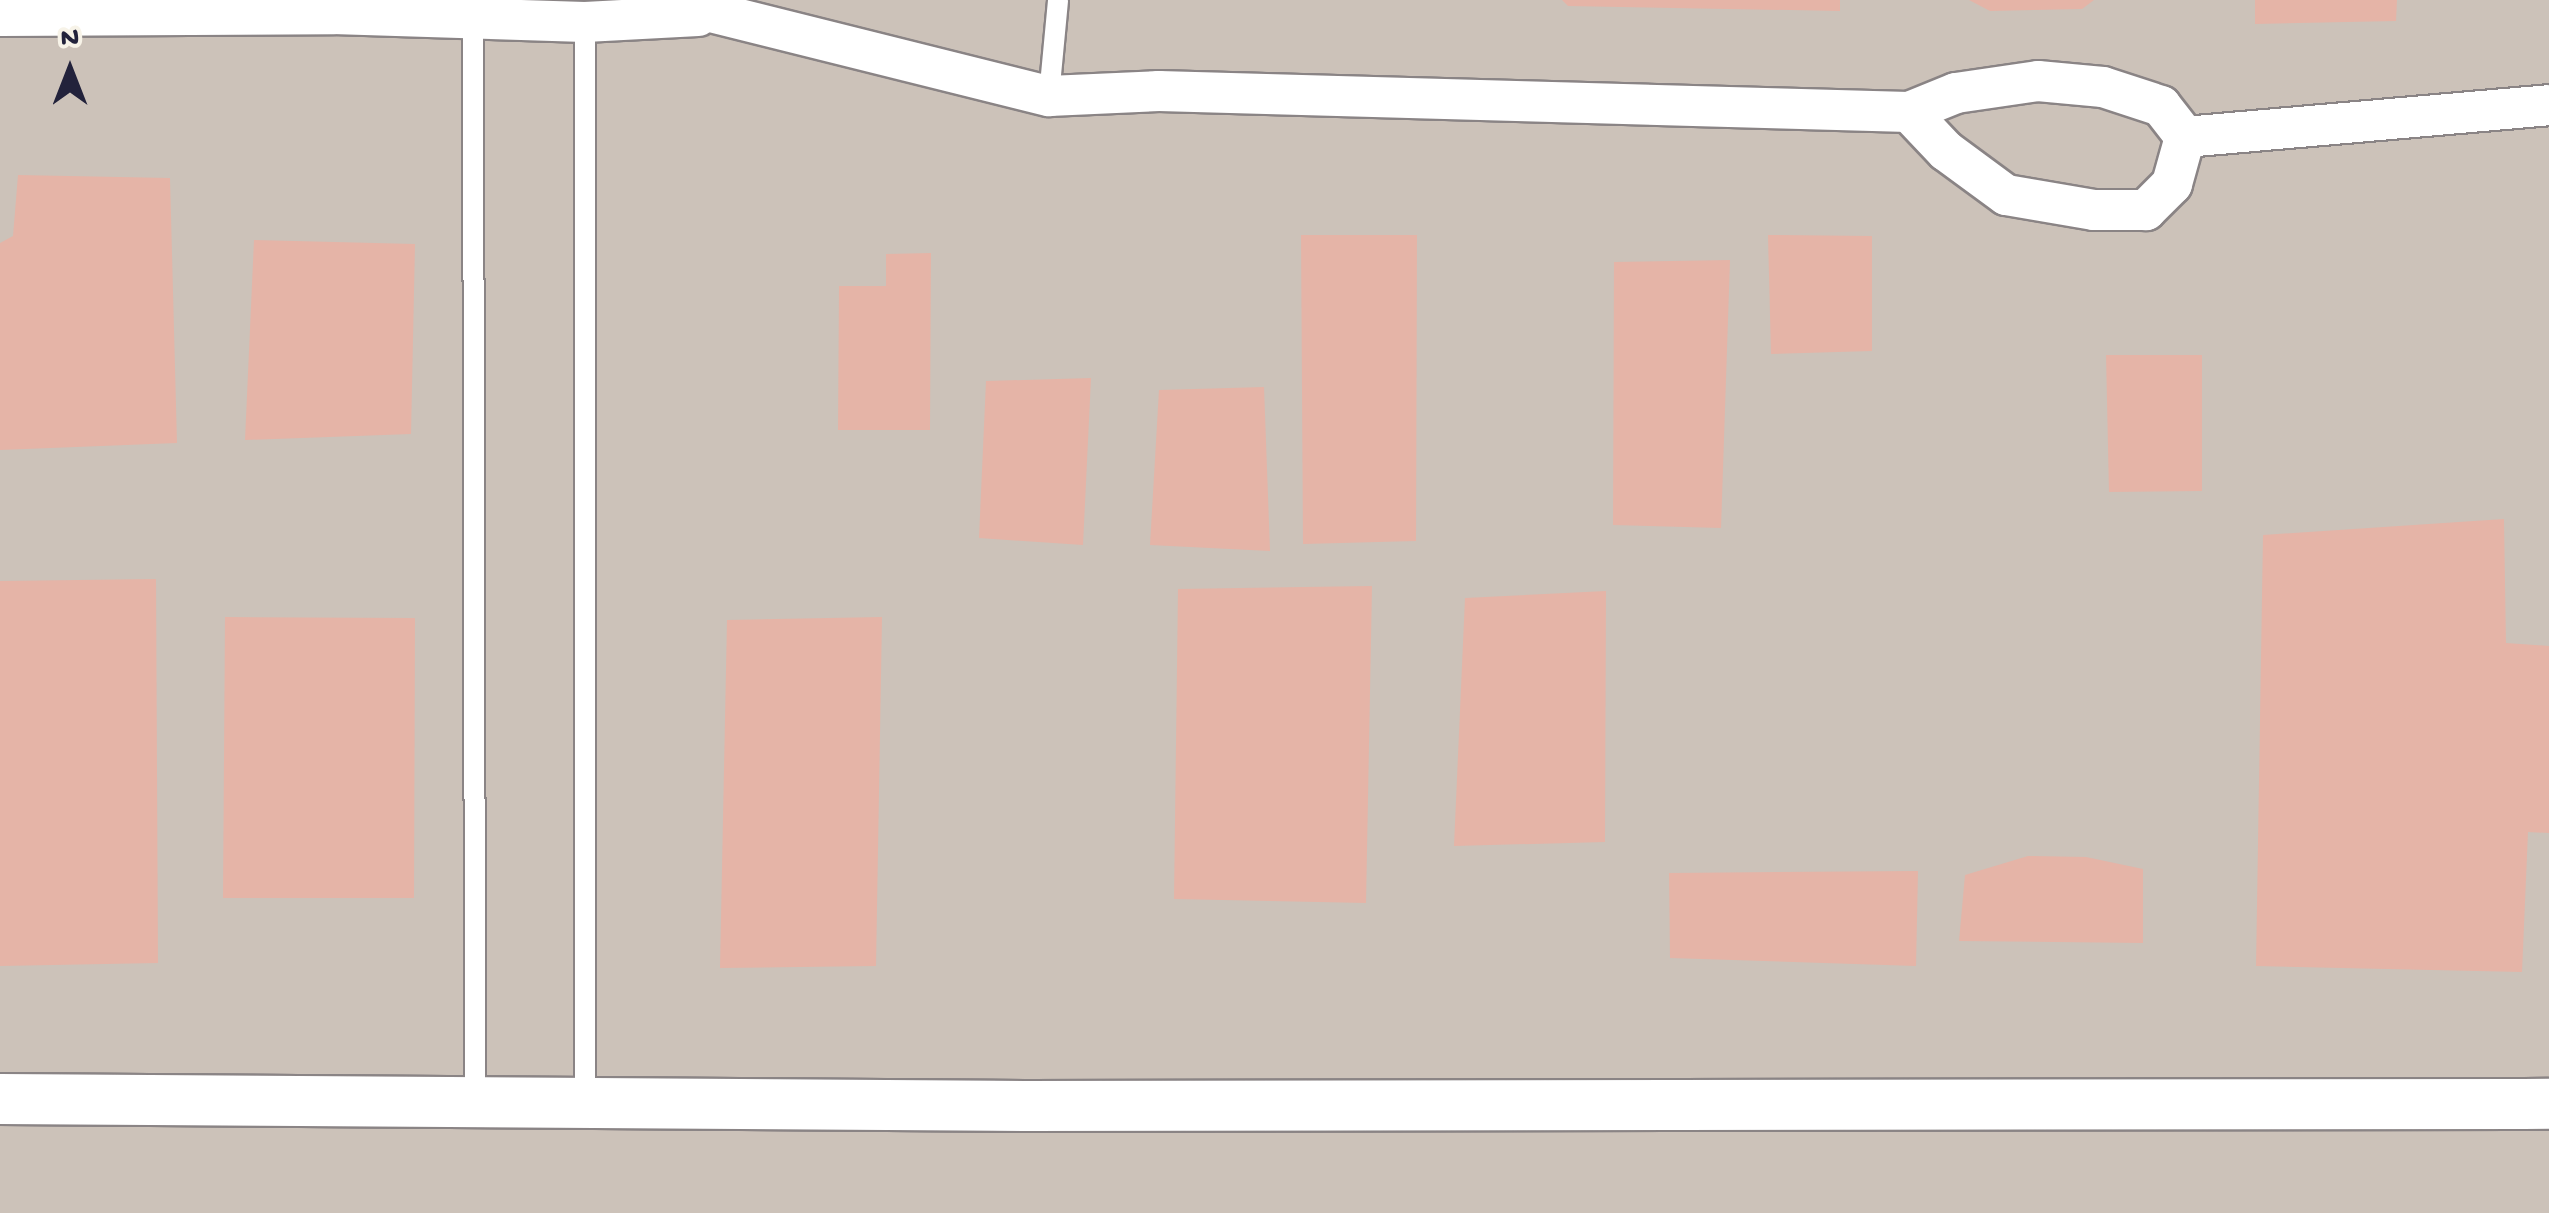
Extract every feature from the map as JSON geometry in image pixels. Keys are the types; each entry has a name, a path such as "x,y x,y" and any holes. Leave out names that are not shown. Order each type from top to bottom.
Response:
{"street":[{"path":"663,0 1050,96 1158,91 1909,112 1956,93 2038,81 2103,87 2161,106 2186,137"},
{"path":"0,16 473,8 585,22 712,15"},
{"path":"2186,137 2549,105"},
{"path":"1909,112 1946,151 2006,196 2094,210 2146,210 2172,184 2186,137"},
{"path":"0,1100 585,1104 2549,1104"}],"lane":[{"path":"1050,96 1058,0"},
{"path":"473,8 474,1101"},
{"path":"585,22 585,1104"}],"shaded area":[{"path":"0,0 2549,0 2549,1213 0,1213"}],"building":[{"path":"1562,0 1840,0 1840,11 1568,6"},
{"path":"1969,0 2094,0 2082,9 1990,11"},
{"path":"2255,0 2397,0 2396,21 2255,24"},
{"path":"18,175 170,178 177,443 0,450 0,243 13,236"},
{"path":"1301,235 1417,235 1416,541 1303,544"},
{"path":"1768,235 1872,236 1872,351 1771,354"},
{"path":"254,240 415,244 411,434 245,440"},
{"path":"931,253 930,430 838,430 839,286 886,286 886,254"},
{"path":"1730,260 1721,528 1613,525 1614,262"},
{"path":"2106,355 2202,355 2202,491 2109,492"},
{"path":"1091,378 1083,545 979,538 986,381"},
{"path":"1264,387 1270,551 1150,545 1159,390"},
{"path":"2504,519 2506,643 2549,646 2549,833 2528,832 2522,972 2256,966 2263,535"},
{"path":"156,579 158,963 0,966 0,581"},
{"path":"1372,586 1366,903 1174,899 1178,589"},
{"path":"1606,591 1605,842 1454,846 1465,598"},
{"path":"225,617 415,618 414,898 223,898"},
{"path":"882,617 876,966 720,968 727,620"},
{"path":"2028,856 2086,857 2143,869 2143,943 1959,941 1965,875"},
{"path":"1918,871 1916,966 1670,958 1669,873"}]}
